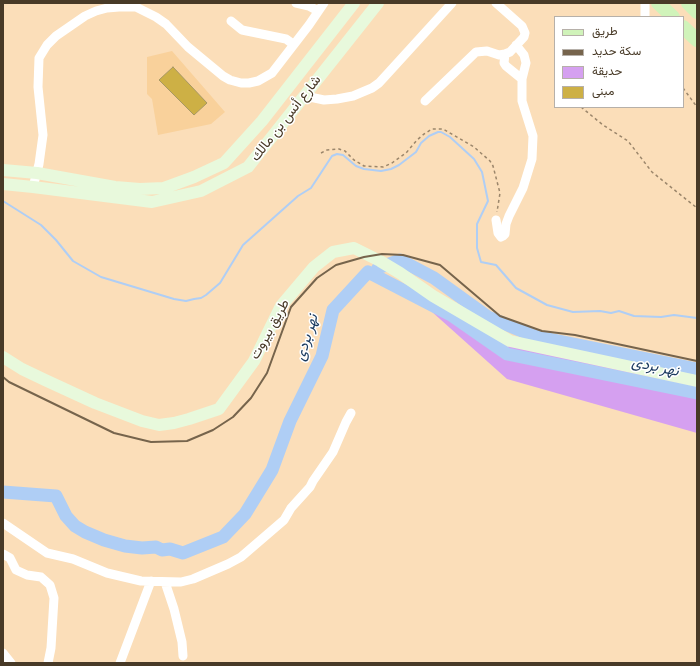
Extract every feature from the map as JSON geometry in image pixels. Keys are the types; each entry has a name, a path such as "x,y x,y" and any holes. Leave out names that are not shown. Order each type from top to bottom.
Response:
{"main road":[{"name":"شارع أنس بن مالك","path":"3,170 37,173 140,189 164,188 194,177 224,162 262,121 354,3"},
{"name":"شارع أنس بن مالك","path":"3,184 33,186 152,202 201,191 248,167 378,3"},
{"path":"658,3 672,16"},
{"path":"688,3 697,12"},
{"path":"684,28 697,40"},
{"name":"طريق بيروت","path":"3,357 22,369 126,416 159,424 174,423 219,409 254,361 281,306 314,267 333,252 354,248 380,261 433,296 510,341 697,381"}],"street":[{"path":"296,3 309,6 318,11"},
{"path":"33,186 37,173 43,135 38,87 39,58 56,36 85,16 107,8 136,5 166,24 188,46 223,76 241,83 249,83 258,81 272,73 324,3"},
{"path":"305,96 324,100 337,100 353,96 372,88 379,83 452,3"},
{"path":"425,101 476,52 487,52 499,55 505,54 510,52 524,37 525,33 522,26 496,3"},
{"path":"645,3 645,16"},
{"path":"231,21 242,30 286,39 293,44"},
{"path":"496,220 498,233 501,237 505,234 506,224 523,188 532,159 533,136 522,101 522,79 526,63 524,55 516,46"},
{"path":"505,54 504,63 506,66 522,79"},
{"path":"3,523 47,553 73,559 107,574 141,581 181,582 193,579 228,564 251,549 284,520 291,508 310,487 333,452 351,413"},
{"path":"3,554 10,558 16,570 41,577 50,585 54,598 51,648 48,663"},
{"path":"120,663 151,581"},
{"path":"165,582 174,609 182,642 183,656"},
{"path":"3,653 11,663"}],"path":[{"path":"684,89 697,107"},
{"path":"582,108 602,125 628,141 652,172 697,208"},
{"path":"321,153 333,149 339,149 345,151 354,160 364,166 382,166 392,163 406,153 417,140 432,129 443,129 474,147 493,166 500,193 496,220"}],"shaded area":[{"path":"172,51 225,112 211,124 158,135 152,99 147,94 147,57"}],"green space":[{"path":"412,294 465,324 509,345 697,386 697,433 507,379"}],"building":[{"path":"173,67 207,103 194,115 159,80"}],"waterway":[{"path":"3,201 41,225 56,240 73,261 101,277 174,299 186,301 201,298 220,283 243,245 298,196 311,188 332,156 337,154 343,155 356,166 364,169 381,171 391,169 416,152 421,143 429,136 441,132 450,137 474,159 482,172 488,201 477,224 477,248 481,262 496,265 516,288 547,305 573,312 600,311 611,313 619,311 634,316 661,317 674,315 697,318"},
{"path":"378,268 400,260 434,278 488,317 534,336 697,369"},
{"name":"نهر بردى","path":"3,492 56,496 66,516 75,526 104,540 125,546 142,548 156,547 162,550 170,549 183,553 223,537 245,514 272,470 290,421 322,356 333,310 368,272 451,315 507,354 697,393"}],"railway":[{"path":"3,377 9,382 114,433 151,442 187,441 213,430 233,417 251,398 267,373 291,307 317,278 336,265 364,257 382,254 403,255 440,265 500,316 542,331 575,335 697,361"}]}
